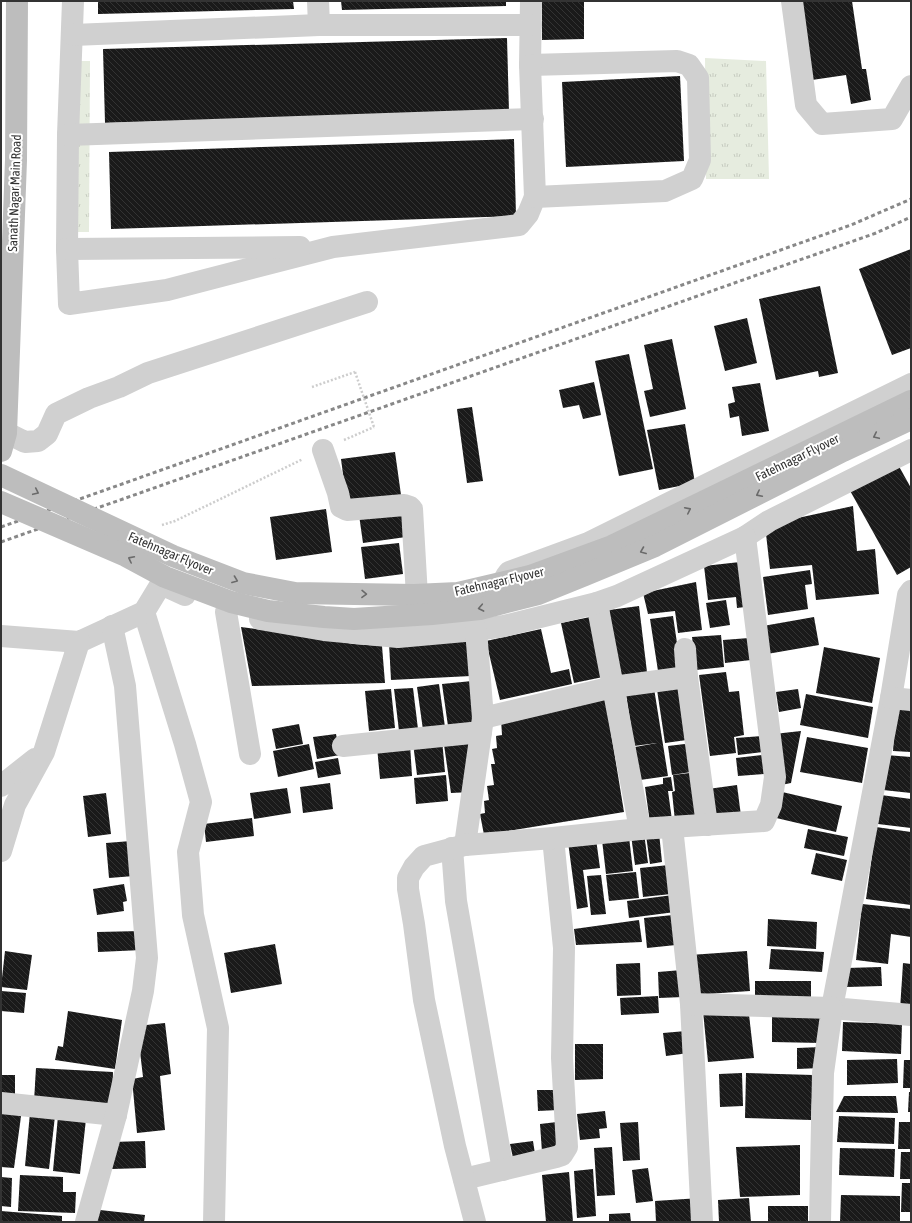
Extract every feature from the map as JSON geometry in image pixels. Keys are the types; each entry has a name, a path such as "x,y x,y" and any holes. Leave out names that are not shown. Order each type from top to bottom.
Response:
{"main road":[{"name":"Sanath Nagar Main Road","path":"3,438 8,160 17,1"},
{"name":"Fatehnagar Flyover","path":"3,471 173,556 243,583 295,593 414,595 458,593 530,576 612,546 911,401"},
{"name":"Fatehnagar Flyover","path":"1,502 126,556 166,577 231,602 268,612 354,619 432,614 480,609 545,591 655,546 843,451 911,419"}],"street":[{"path":"73,1 73,35 68,135 67,249 69,304 167,290 333,247"},
{"path":"318,1 319,25"},
{"path":"67,249 333,247 519,225 528,214 535,197 530,65 531,1"},
{"path":"792,1 806,105 822,124 892,120 911,86"},
{"path":"73,35 319,25 531,25"},
{"path":"530,65 677,61 689,65 698,78 700,160 692,179 665,191 535,197"},
{"path":"68,135 533,119"},
{"name":"Sanath Nagar Main Road","path":"3,438 25,442 38,441 47,434 56,414 89,398 148,374 367,302"},
{"path":"515,624 506,576 508,572 588,543 911,384"},
{"path":"323,450 338,492 341,507 347,510 404,505 410,506 412,509 420,635"},
{"path":"1,636 79,642 144,612 161,584 226,612 272,622 324,630 398,637 476,630 515,624 597,603 617,596 745,537 769,521 911,450"},
{"path":"475,1222 445,1102 424,1000 408,889 408,878 414,867 424,856 459,847 640,829 764,821 772,805 775,777 745,537"},
{"path":"820,1222 823,1073 832,1008 901,699 908,595 911,592"},
{"path":"597,603 640,829"},
{"path":"144,612 185,744 201,802 188,852 194,915 218,1028 214,1222"},
{"path":"226,612 250,754"},
{"path":"86,1222 116,1115 143,991 147,958 125,686 112,626"},
{"path":"476,630 482,725 459,847 456,901 503,1170"},
{"path":"1,851 15,805 44,752 79,642"},
{"path":"685,649 707,825"},
{"path":"343,746 482,725 613,687 688,677"},
{"path":"1,786 44,752"},
{"path":"672,827 690,1004 702,1222"},
{"path":"464,1179 556,1157 562,1154 567,1147 562,1058 564,948 553,838"},
{"path":"690,1004 832,1008 911,1015"},
{"path":"1,1103 116,1115"}],"path":[{"path":"162,525 175,521 374,427 354,372 312,387"}],"green space":[{"path":"705,58 766,61 769,179 706,179"},
{"path":"81,61 90,61 89,232 73,232"}],"building":[{"path":"98,1 293,1 294,9 98,14"},
{"path":"341,1 506,1 506,6 342,10"},
{"path":"542,1 584,1 584,39 542,40"},
{"path":"793,1 852,1 862,69 866,69 871,100 851,104 846,75 805,81"},
{"path":"507,38 509,112 105,123 103,49"},
{"path":"680,76 684,161 566,167 562,82"},
{"path":"514,139 516,216 111,229 109,152"},
{"path":"911,249 911,348 892,355 859,269"},
{"path":"820,286 838,373 819,377 818,371 776,380 759,299"},
{"path":"747,318 757,363 725,371 714,326"},
{"path":"672,339 686,409 650,417 644,391 653,389 644,345"},
{"path":"629,354 653,469 619,476 595,361"},
{"path":"594,382 601,415 583,419 579,405 563,408 559,390"},
{"path":"760,383 769,431 742,436 739,416 730,418 728,404 735,402 732,387"},
{"path":"472,407 483,481 467,483 457,409"},
{"path":"685,424 695,483 659,490 647,430"},
{"path":"395,452 402,502 347,505 341,459"},
{"path":"896,461 911,488 911,567 897,575 848,487"},
{"path":"853,506 857,551 875,549 879,594 816,600 812,565 770,569 766,534 793,519"},
{"path":"405,507 406,537 363,543 359,515"},
{"path":"326,509 332,552 276,560 270,517"},
{"path":"399,543 403,574 365,579 361,547"},
{"path":"740,562 745,607 737,608 736,597 708,600 704,566"},
{"path":"810,570 812,584 805,585 808,609 768,615 763,577"},
{"path":"696,582 702,630 678,633 675,611 648,614 643,593"},
{"path":"726,600 730,625 710,628 706,603"},
{"path":"639,606 647,672 617,676 609,610"},
{"path":"673,616 677,643 685,667 658,671 650,619"},
{"path":"590,617 603,677 574,683 561,623"},
{"path":"814,617 819,645 767,654 763,626"},
{"path":"241,627 312,636 353,644 382,646 385,683 252,686"},
{"path":"541,629 551,673 569,669 572,684 500,700 486,641"},
{"path":"721,635 724,667 696,670 692,637"},
{"path":"749,638 751,660 725,663 723,640"},
{"path":"469,639 471,676 391,680 389,643"},
{"path":"824,647 880,658 872,703 816,693"},
{"path":"726,672 729,692 739,691 744,735 734,737 736,753 710,756 699,675"},
{"path":"684,678 694,739 665,743 656,683"},
{"path":"472,681 477,723 448,726 442,684"},
{"path":"653,682 668,776 640,780 635,747 657,743 634,746 625,687"},
{"path":"439,684 445,727 423,730 417,687"},
{"path":"413,688 418,729 399,731 394,689"},
{"path":"391,689 395,728 369,731 365,691"},
{"path":"798,689 801,708 779,712 776,692"},
{"path":"806,694 873,707 868,738 800,725"},
{"path":"605,696 624,812 484,835 480,814 485,813 484,801 489,800 487,786 494,785 491,764 495,764 492,749 497,748 496,736 502,735 501,719"},
{"path":"896,708 911,709 911,752 893,751"},
{"path":"299,724 303,744 276,749 272,729"},
{"path":"801,731 791,783 776,786 774,734"},
{"path":"336,734 340,755 317,759 313,737"},
{"path":"762,736 763,752 738,755 736,738"},
{"path":"476,737 471,792 451,793 443,738"},
{"path":"807,737 868,748 862,783 800,772"},
{"path":"442,740 445,772 417,775 413,743"},
{"path":"693,743 697,771 672,775 668,746"},
{"path":"309,744 314,769 278,777 273,751"},
{"path":"410,744 412,776 380,779 377,747"},
{"path":"762,755 764,774 738,776 736,758"},
{"path":"886,755 911,757 911,793 883,790"},
{"path":"338,758 341,774 318,778 315,762"},
{"path":"698,772 704,817 675,821 672,792 675,791 673,775"},
{"path":"446,775 448,801 416,804 414,778"},
{"path":"671,777 673,791 668,791 672,820 650,823 645,787 663,784 663,778"},
{"path":"330,783 333,809 303,813 300,787"},
{"path":"737,785 741,816 712,820 708,789"},
{"path":"287,788 291,813 254,819 250,793"},
{"path":"778,791 842,806 836,832 772,817"},
{"path":"106,793 111,834 88,837 83,796"},
{"path":"881,795 911,799 911,828 878,824"},
{"path":"252,818 254,836 206,842 204,824"},
{"path":"876,827 911,832 911,905 866,899"},
{"path":"808,829 848,837 844,856 804,848"},
{"path":"644,833 648,863 635,865 631,835"},
{"path":"659,833 662,862 650,864 646,835"},
{"path":"629,837 633,871 606,874 602,840"},
{"path":"596,839 600,868 583,870 588,907 577,909 568,842"},
{"path":"131,841 134,876 109,878 106,843"},
{"path":"816,853 847,860 842,881 811,874"},
{"path":"669,865 671,894 643,897 640,868"},
{"path":"636,872 639,898 609,901 606,875"},
{"path":"601,875 606,914 591,915 587,876"},
{"path":"124,884 127,901 123,902 124,911 97,915 93,889"},
{"path":"673,895 675,912 629,918 627,901"},
{"path":"862,904 911,909 911,937 891,934 888,964 856,960"},
{"path":"673,915 676,945 647,948 644,918"},
{"path":"768,919 817,922 816,949 767,946"},
{"path":"639,920 642,942 576,945 574,929"},
{"path":"141,931 142,950 98,952 97,932"},
{"path":"275,944 282,984 231,993 224,953"},
{"path":"771,949 824,952 822,972 769,969"},
{"path":"5,951 32,955 27,990 1,987"},
{"path":"747,951 750,991 693,995 690,955"},
{"path":"640,963 641,995 617,996 616,964"},
{"path":"903,963 911,964 911,1011 900,1010"},
{"path":"881,967 882,986 847,987 846,968"},
{"path":"682,970 683,997 659,998 658,972"},
{"path":"755,981 811,981 811,999 755,999"},
{"path":"1,991 26,993 24,1013 1,1011"},
{"path":"658,996 659,1013 621,1015 620,998"},
{"path":"748,1006 754,1058 708,1062 703,1011"},
{"path":"772,1010 821,1011 821,1043 772,1042"},
{"path":"68,1011 122,1020 115,1069 55,1060 58,1046 63,1047"},
{"path":"843,1022 902,1024 901,1054 842,1051"},
{"path":"165,1023 171,1074 160,1076 165,1130 137,1133 132,1079 143,1077 137,1026"},
{"path":"686,1031 689,1053 666,1056 663,1033"},
{"path":"575,1044 603,1044 603,1079 575,1080"},
{"path":"821,1047 821,1068 797,1069 797,1048"},
{"path":"897,1059 898,1083 847,1085 847,1060"},
{"path":"904,1060 911,1060 911,1088 903,1088"},
{"path":"36,1068 113,1072 112,1106 34,1101"},
{"path":"742,1073 743,1106 720,1107 719,1074"},
{"path":"746,1073 813,1075 811,1120 745,1118"},
{"path":"1,1075 15,1075 15,1099 1,1099"},
{"path":"537,1090 556,1090 558,1110 538,1111"},
{"path":"909,1092 911,1092 911,1112 908,1112"},
{"path":"844,1096 896,1096 898,1113 836,1112"},
{"path":"1,1106 22,1109 14,1168 1,1167"},
{"path":"605,1111 607,1128 599,1129 600,1138 580,1140 577,1114"},
{"path":"30,1113 55,1116 49,1169 25,1166"},
{"path":"58,1116 86,1119 80,1174 53,1171"},
{"path":"839,1116 895,1118 894,1144 837,1142"},
{"path":"557,1122 559,1150 542,1152 540,1124"},
{"path":"638,1122 640,1160 623,1161 620,1123"},
{"path":"899,1122 911,1122 911,1149 898,1149"},
{"path":"145,1141 146,1168 112,1169 112,1142"},
{"path":"533,1141 535,1154 513,1158 510,1144"},
{"path":"800,1145 800,1195 740,1197 736,1147"},
{"path":"612,1147 615,1195 597,1196 594,1148"},
{"path":"840,1148 895,1149 894,1177 839,1175"},
{"path":"901,1152 911,1152 911,1179 900,1179"},
{"path":"648,1168 653,1201 636,1203 632,1170"},
{"path":"593,1169 596,1216 577,1218 574,1171"},
{"path":"569,1172 573,1222 546,1222 542,1175"},
{"path":"20,1175 63,1177 63,1192 76,1192 75,1213 18,1211"},
{"path":"1,1177 12,1178 11,1207 1,1206"},
{"path":"902,1183 911,1183 911,1212 901,1212"},
{"path":"841,1195 900,1196 900,1222 840,1222"},
{"path":"700,1198 701,1222 656,1222 655,1201"},
{"path":"749,1198 751,1222 719,1222 718,1200"},
{"path":"768,1206 808,1206 808,1222 768,1222"},
{"path":"91,1209 145,1215 144,1222 90,1222"},
{"path":"1,1211 62,1216 62,1222 1,1222"},
{"path":"630,1213 631,1222 609,1222 609,1214"}],"railway":[{"path":"1,527 851,225 911,199"},
{"path":"1,542 876,233 911,217"}]}
